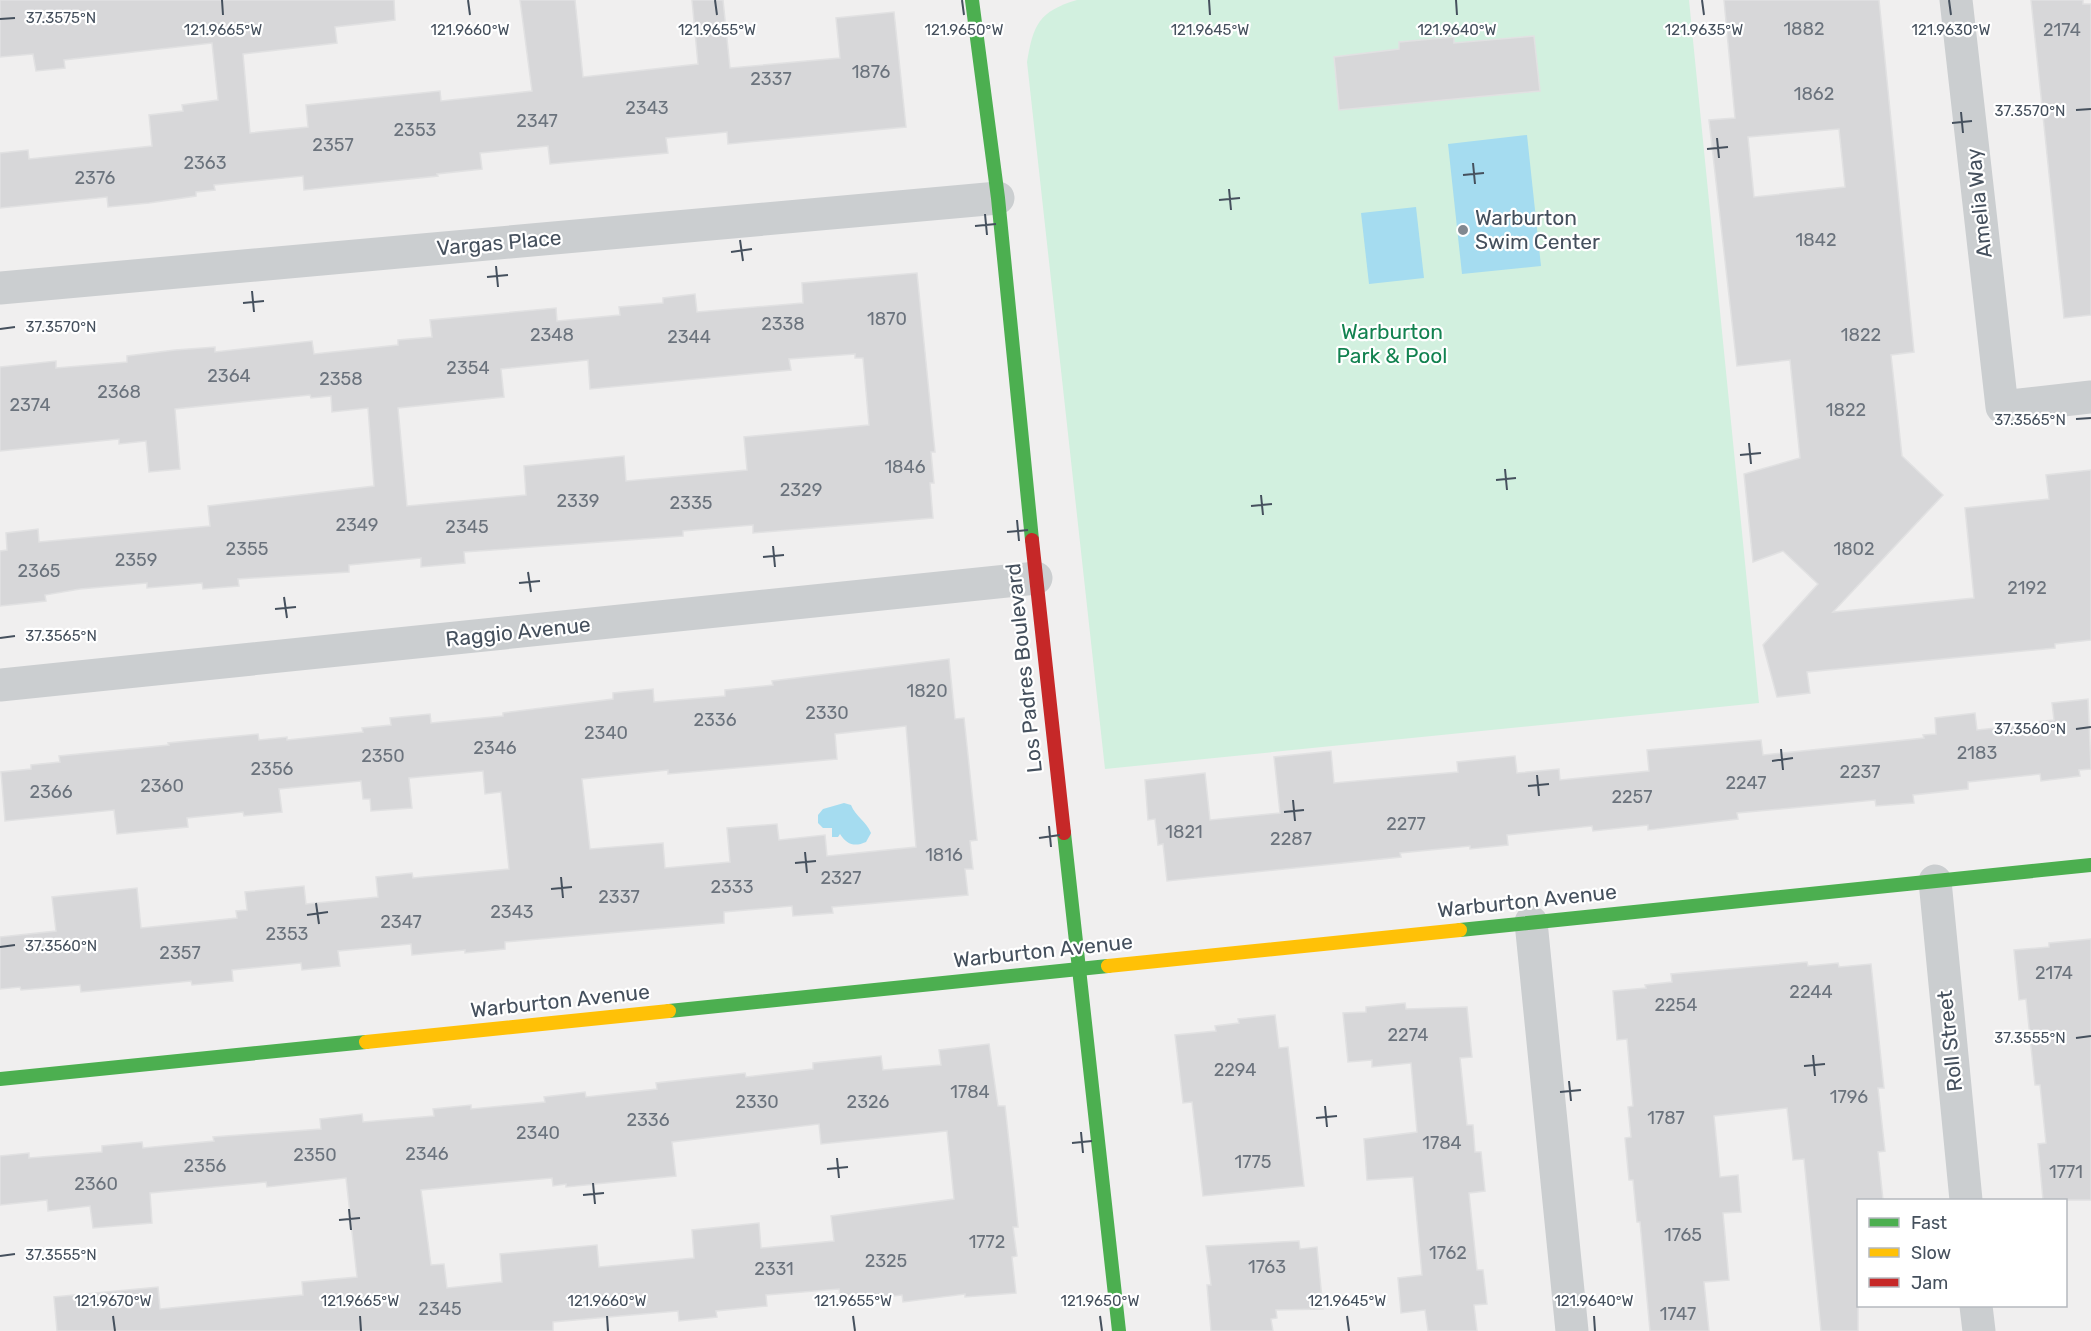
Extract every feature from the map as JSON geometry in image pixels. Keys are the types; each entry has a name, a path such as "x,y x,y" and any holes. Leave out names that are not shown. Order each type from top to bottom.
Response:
{"street":[{"name":"Los Padres Boulevard","path":"972,0 998,198 1036,578 1119,1331"},
{"name":"Amelia Way","path":"1956,0 2002,407 2091,397"},
{"name":"Vargas Place","path":"0,288 998,198"},
{"name":"Raggio Avenue","path":"0,685 1036,578"},
{"name":"Warburton Avenue","path":"0,1079 2091,865"},
{"name":"Roll Street","path":"1935,881 1966,1199"},
{"path":"1531,922 1572,1331"},
{"path":"1976,1307 1979,1331"}],"green space":[{"name":"Warburton Park & Pool","path":"1077,0 1689,0 1759,703 1105,769 1027,62 1032,38 1040,21 1054,9"}],"water":[{"path":"1527,135 1541,266 1462,274 1448,144"},
{"path":"1416,207 1424,278 1369,284 1361,213"},
{"path":"844,803 851,805 869,829 871,833 866,842 855,845 845,841 840,834 838,837 832,837 832,828 823,828 818,823 818,815 823,809"}],"building":[{"path":"0,0 394,0 395,20 335,27 337,43 243,54 250,133 308,127 306,105 440,91 441,101 532,91 520,0 575,0 583,77 698,64 692,0 723,0 730,68 840,58 836,18 894,12 906,127 728,144 727,132 666,138 668,153 550,164 548,146 480,153 482,169 437,174 438,176 304,190 303,176 214,185 215,190 196,192 196,196 149,203 108,207 107,197 0,208 0,153 28,150 29,159 152,146 149,115 183,111 182,105 218,100 212,43 64,60 65,68 36,71 33,54 0,57"},
{"path":"1724,0 1879,0 1914,352 1891,355 1902,456 1943,495 1833,612 1974,598 1965,508 2049,499 2046,475 2091,470 2091,640 2055,644 2055,648 1807,672 1810,693 1777,697 1763,645 1818,584 1783,551 1753,562 1744,474 1800,458 1790,360 1737,366 1709,120 1735,118","holes":["1839,129 1845,187 1754,197 1748,137"]},
{"path":"2031,0 2083,0 2083,4 2091,4 2091,315 2064,318"},
{"path":"1534,36 1540,91 1339,110 1334,57 1399,49 1399,42 1454,37 1454,43"},
{"path":"917,273 935,452 931,452 934,483 930,483 933,518 753,533 753,525 683,531 683,536 464,552 465,563 421,567 421,558 349,565 349,572 238,579 239,586 203,589 202,583 147,588 147,583 80,589 45,595 46,601 0,606 0,551 7,550 6,533 38,529 39,542 210,526 208,506 374,486 368,408 332,412 331,396 311,398 310,395 175,409 180,469 149,472 146,441 119,444 119,439 0,451 0,367 56,361 56,368 127,362 127,356 175,350 215,347 215,352 312,341 314,354 398,345 398,340 432,337 430,320 556,308 557,321 620,315 619,307 663,303 663,298 695,294 697,312 803,303 802,283","holes":["855,354 855,358 863,358 869,425 744,437 747,470 626,481 624,456 524,466 526,495 407,506 398,408 504,397 501,369 588,360 590,389 791,370 789,359"]},
{"path":"949,659 955,719 964,718 977,840 970,841 973,869 965,869 968,895 832,907 833,913 793,916 792,906 724,912 724,923 505,942 505,949 465,953 465,950 412,955 411,944 338,951 340,966 302,970 301,963 232,970 233,981 192,985 191,981 81,992 80,985 21,990 20,987 0,989 0,937 56,931 52,897 137,888 141,928 237,918 236,911 247,910 245,892 304,886 306,904 378,897 376,877 412,873 413,878 509,869 501,792 485,794 483,771 409,778 412,808 371,811 370,799 363,799 361,781 279,789 282,812 244,816 243,812 187,818 188,827 117,834 114,810 5,821 1,772 31,769 31,765 60,762 59,756 169,745 168,743 258,734 259,740 287,737 287,740 363,732 362,728 391,725 390,718 430,714 431,723 503,716 503,713 613,699 613,693 653,689 654,702 725,696 725,690 773,685 772,681","holes":["906,726 916,847 827,856 825,835 779,840 777,824 727,828 730,862 665,868 663,843 590,849 582,779 668,770 668,774 837,759 835,734"]},
{"path":"2088,699 2091,769 2079,770 2080,776 2041,781 2040,774 1968,782 1968,789 1913,795 1914,803 1876,806 1875,800 1737,813 1738,819 1648,830 1648,825 1593,831 1592,826 1507,835 1508,845 1470,849 1470,846 1400,853 1401,857 1167,881 1163,844 1158,845 1155,819 1148,820 1145,780 1205,773 1210,820 1280,813 1274,757 1331,751 1334,783 1458,772 1457,762 1515,756 1517,773 1559,769 1560,780 1649,771 1647,750 1761,740 1763,755 1924,738 1923,735 1936,734 1935,718 1975,713 1977,730 2035,724 2035,722 2054,720 2052,703"},
{"path":"2091,939 2091,1200 2043,1199 2038,1144 2046,1143 2040,1085 2035,1085 2026,999 2019,1000 2014,950 2049,947 2049,943"},
{"path":"1807,962 1808,966 1838,963 1839,967 1871,964 1884,1088 1878,1088 1885,1151 1878,1152 1883,1199 1857,1199 1858,1331 1821,1331 1804,1159 1793,1160 1787,1108 1714,1116 1720,1177 1738,1175 1741,1212 1723,1213 1729,1280 1704,1282 1709,1331 1650,1331 1640,1222 1637,1222 1633,1180 1629,1180 1625,1138 1631,1137 1628,1107 1633,1106 1627,1039 1617,1040 1613,991 1646,988 1645,985 1672,982 1671,974"},
{"path":"1405,1003 1406,1009 1467,1007 1472,1057 1460,1058 1467,1125 1473,1125 1475,1152 1481,1152 1485,1191 1469,1193 1477,1270 1483,1270 1487,1304 1474,1305 1477,1331 1428,1331 1425,1310 1401,1313 1398,1278 1422,1275 1413,1177 1367,1180 1364,1139 1417,1132 1411,1063 1372,1067 1372,1060 1348,1062 1343,1013 1366,1012 1366,1007"},
{"path":"1275,1015 1279,1048 1288,1047 1304,1186 1203,1196 1192,1102 1183,1103 1175,1035 1216,1031 1215,1026 1239,1023 1238,1019"},
{"path":"989,1044 998,1106 1005,1106 1014,1187 1018,1227 1013,1227 1017,1256 1012,1257 1016,1293 965,1297 965,1294 903,1302 902,1295 841,1302 839,1289 766,1295 767,1306 716,1311 717,1317 679,1321 678,1311 553,1322 553,1331 57,1331 54,1297 158,1287 160,1309 303,1295 302,1282 357,1277 346,1178 267,1187 266,1182 150,1193 152,1223 93,1228 90,1206 48,1211 47,1200 0,1205 0,1156 29,1153 29,1158 102,1152 102,1146 142,1142 143,1148 214,1141 213,1137 321,1129 320,1119 362,1114 363,1122 434,1116 433,1109 471,1105 471,1109 545,1102 544,1097 585,1092 586,1097 657,1089 656,1083 745,1073 746,1077 813,1069 813,1063 881,1056 883,1070 941,1065 939,1050","holes":["819,1124 821,1144 947,1131 954,1199 831,1216 834,1241 761,1248 759,1223 692,1230 694,1258 599,1267 597,1245 500,1254 502,1282 447,1288 444,1264 431,1265 421,1190 552,1178 553,1186 566,1184 566,1187 676,1176 672,1142"]},
{"path":"1299,1241 1300,1249 1317,1247 1323,1309 1276,1310 1277,1318 1271,1319 1273,1331 1211,1331 1207,1285 1211,1285 1206,1246"}],"traffic: fast":[{"path":"972,0 998,198 1032,540"},
{"path":"1064,833 1119,1331"},
{"path":"1460,930 2091,865"},
{"path":"669,1011 1108,966"},
{"path":"0,1079 366,1042"}],"traffic: slow":[{"path":"1108,966 1460,930"},
{"path":"366,1042 669,1011"}],"traffic: jam":[{"path":"1032,540 1064,833"}],"place":[{"name":"Warburton Swim Center","path":"1463,230"}]}
